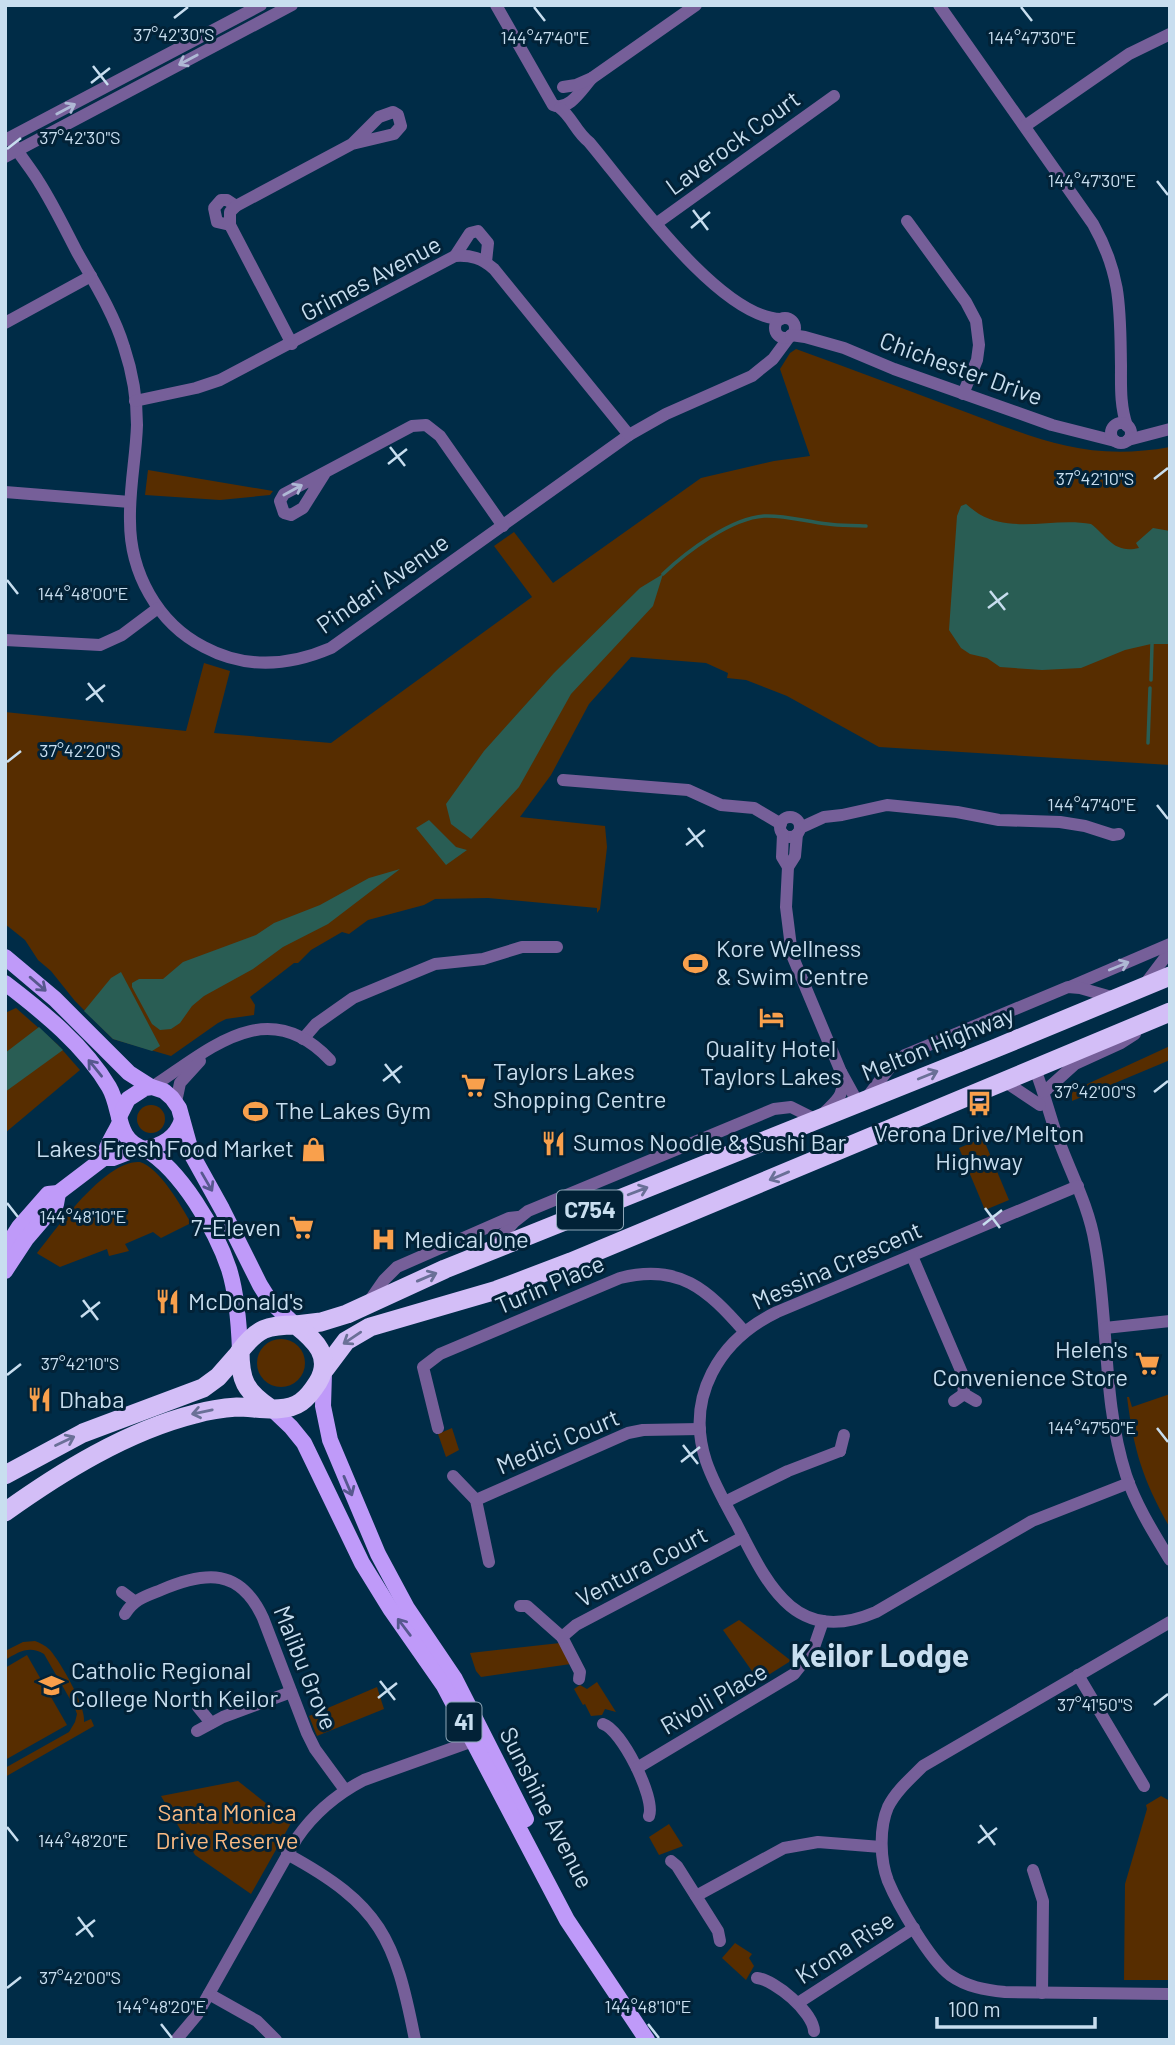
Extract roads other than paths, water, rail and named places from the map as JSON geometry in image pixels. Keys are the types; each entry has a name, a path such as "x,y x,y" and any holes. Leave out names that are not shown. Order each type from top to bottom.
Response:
{"highway":[{"name":"Melton Highway","path":"295,1325 336,1319 414,1282 1170,976"},
{"name":"C754","path":"324,1370 346,1341 370,1327 534,1277 1170,1012"},
{"path":"1019,1039 1031,1070"},
{"path":"5,1475 83,1433 203,1388 218,1377 254,1334 264,1328 295,1325"},
{"name":"41","path":"295,1325 318,1345 324,1361 324,1370"},
{"name":"41","path":"240,1351 240,1368 245,1385 270,1408"},
{"path":"5,1512 73,1468 126,1440 166,1423 197,1413 222,1409 283,1409 299,1404 309,1394 324,1370"}],"main road":[{"path":"5,957 68,1012 129,1073 163,1091 176,1102"},
{"name":"41","path":"5,983 49,1019 77,1047 110,1089 123,1134 166,1165 204,1218 220,1249 234,1289 240,1351"},
{"path":"104,1158 124,1103 133,1094 151,1087"},
{"name":"41","path":"176,1102 192,1155 265,1294 295,1325"},
{"path":"5,1271 11,1249 48,1194 58,1193 104,1158 161,1144 171,1138 182,1119"},
{"name":"Sunshine Avenue","path":"324,1370 323,1406 330,1440 368,1532 398,1594 455,1679 535,1862 567,1920 647,2040"},
{"name":"Sunshine Avenue","path":"270,1408 304,1443 362,1563 479,1738"}],"street":[{"path":"12,137 261,5"},
{"path":"16,151 292,5"},
{"name":"Chichester Drive","path":"496,5 526,56 575,116 589,142 701,274 745,307 784,329 1052,425 1121,440 1163,430"},
{"path":"592,78 576,85 553,89 563,103 592,78 696,5"},
{"path":"943,7 1093,224 1111,261 1119,291 1122,426 1131,432 1121,440"},
{"path":"1025,126 1129,54 1170,34"},
{"name":"Chichester Drive","path":"526,56 544,76 568,90 563,103"},
{"name":"Laverock Court","path":"657,223 834,96"},
{"name":"Pindari Avenue","path":"12,137 16,151 40,182 91,276 124,346 137,423 130,502 131,540 142,581 158,608 186,636 216,654 251,663 293,661 331,648 347,639 625,437 649,422 758,371 784,329"},
{"path":"292,344 230,225 230,212 236,205 352,144"},
{"path":"907,221 967,302 975,321 979,345 977,360 963,394"},
{"path":"455,257 470,233 478,231 488,243 486,262 588,381 625,437"},
{"name":"Grimes Avenue","path":"134,398 177,392 220,380 455,257 470,256 486,262"},
{"path":"5,323 91,276"},
{"path":"325,473 412,426 426,425 440,436 503,526"},
{"name":"Chichester Drive","path":"1083,432 1122,426 1163,430"},
{"path":"5,492 130,502"},
{"path":"5,640 100,645 122,635 158,608"},
{"path":"563,780 688,790 721,805 754,808 792,837 824,817 842,816 887,805 949,811 999,820 1060,822 1113,835 1119,834"},
{"path":"782,829 782,856 788,867"},
{"path":"487,1252 519,1217 534,1209 778,1107 791,1107 817,1120 843,1093 841,1072 792,955 787,922 788,867 794,856 798,831"},
{"path":"841,1072 861,1102 891,1066 905,1055 1170,944"},
{"path":"307,1041 324,1019 344,1003 364,992 435,964 483,959 528,946 557,947"},
{"path":"1143,987 1170,951"},
{"path":"1068,987 1115,998"},
{"path":"1042,1098 1068,1068 1127,1040 1151,1020"},
{"path":"151,1087 203,1051 245,1032 266,1029 288,1033 307,1041 330,1060"},
{"path":"176,1102 182,1079 221,1042"},
{"path":"1031,1070 1088,1214 1095,1244 1115,1433 1129,1483 1145,1518 1170,1560"},
{"path":"1004,1082 1042,1098"},
{"name":"Messina Crescent","path":"1078,1186 776,1312 744,1331 723,1353 709,1379 701,1409 700,1429 706,1462 764,1577 778,1597 800,1613 823,1621 850,1620 876,1612 1032,1521 1129,1483"},
{"path":"366,1306 380,1285 397,1267 509,1218 519,1217"},
{"path":"912,1256 962,1373 959,1397 976,1401"},
{"name":"Turin Place","path":"438,1428 423,1367 428,1362 440,1354 620,1278 649,1273 689,1281 708,1293 744,1331"},
{"path":"1105,1328 1170,1321"},
{"name":"Medici Court","path":"476,1500 628,1433 643,1430 700,1429"},
{"path":"725,1502 788,1471 844,1455 844,1435"},
{"name":"Medici Court","path":"453,1476 476,1500 489,1562"},
{"name":"Ventura Court","path":"562,1637 576,1625 743,1537"},
{"name":"Malibu Grove","path":"134,1601 198,1577 221,1578 250,1596 259,1609 315,1749 345,1790"},
{"path":"122,1592 134,1601 125,1614"},
{"name":"Ventura Court","path":"520,1606 527,1606 562,1637 580,1672 579,1679"},
{"name":"Rivoli Place","path":"637,1768 794,1674 813,1650 823,1621"},
{"path":"1170,1622 923,1766 903,1786 888,1809 881,1847 888,1880 914,1927 933,1959 960,1981 980,1990 1170,1994"},
{"path":"1078,1675 1144,1787"},
{"path":"197,1731 291,1692"},
{"path":"198,1707 211,1723"},
{"path":"603,1724 614,1731 637,1768 650,1804 649,1816"},
{"path":"176,2040 189,2026 209,1994 287,1854 307,1824 345,1790 365,1780 479,1738"},
{"path":"696,1896 784,1848 818,1842 881,1847"},
{"path":"287,1854 339,1885 375,1921 398,1964 415,2040"},
{"path":"671,1861 718,1931 720,1941"},
{"path":"1033,1870 1043,1901 1042,1993"},
{"name":"Krona Rise","path":"798,2003 914,1927"},
{"name":"Krona Rise","path":"757,1978 767,1981 798,2003 812,2023 814,2031"},
{"path":"209,1994 257,2021 276,2040"}],"waterway":[{"path":"663,574 724,529 751,518 772,516 833,525 866,526"},
{"path":"1151,680 1152,644"},
{"path":"1148,743 1150,688"}],"place":[{"name":"Kore Wellness & Swim Centre","path":"696,963"},
{"name":"Quality Hotel Taylors Lakes","path":"771,1018"},
{"name":"Taylors Lakes Shopping Centre","path":"473,1086"},
{"name":"Verona Drive/Melton Highway","path":"979,1103"},
{"name":"The Lakes Gym","path":"255,1111"},
{"name":"Sumos Noodle & Sushi Bar","path":"553,1143"},
{"name":"Lakes Fresh Food Market","path":"314,1149"},
{"name":"7-Eleven","path":"301,1228"},
{"name":"Medical One","path":"384,1240"},
{"name":"McDonald's","path":"168,1302"},
{"name":"Helen's Convenience Store","path":"1148,1364"},
{"name":"Dhaba","path":"39,1400"},
{"name":"Catholic Regional College North Keilor","path":"51,1685"}],"district":[{"name":"Keilor Lodge","path":"880,1656"}],"park label":[{"name":"Santa Monica Drive Reserve","path":"227,1827"}]}
